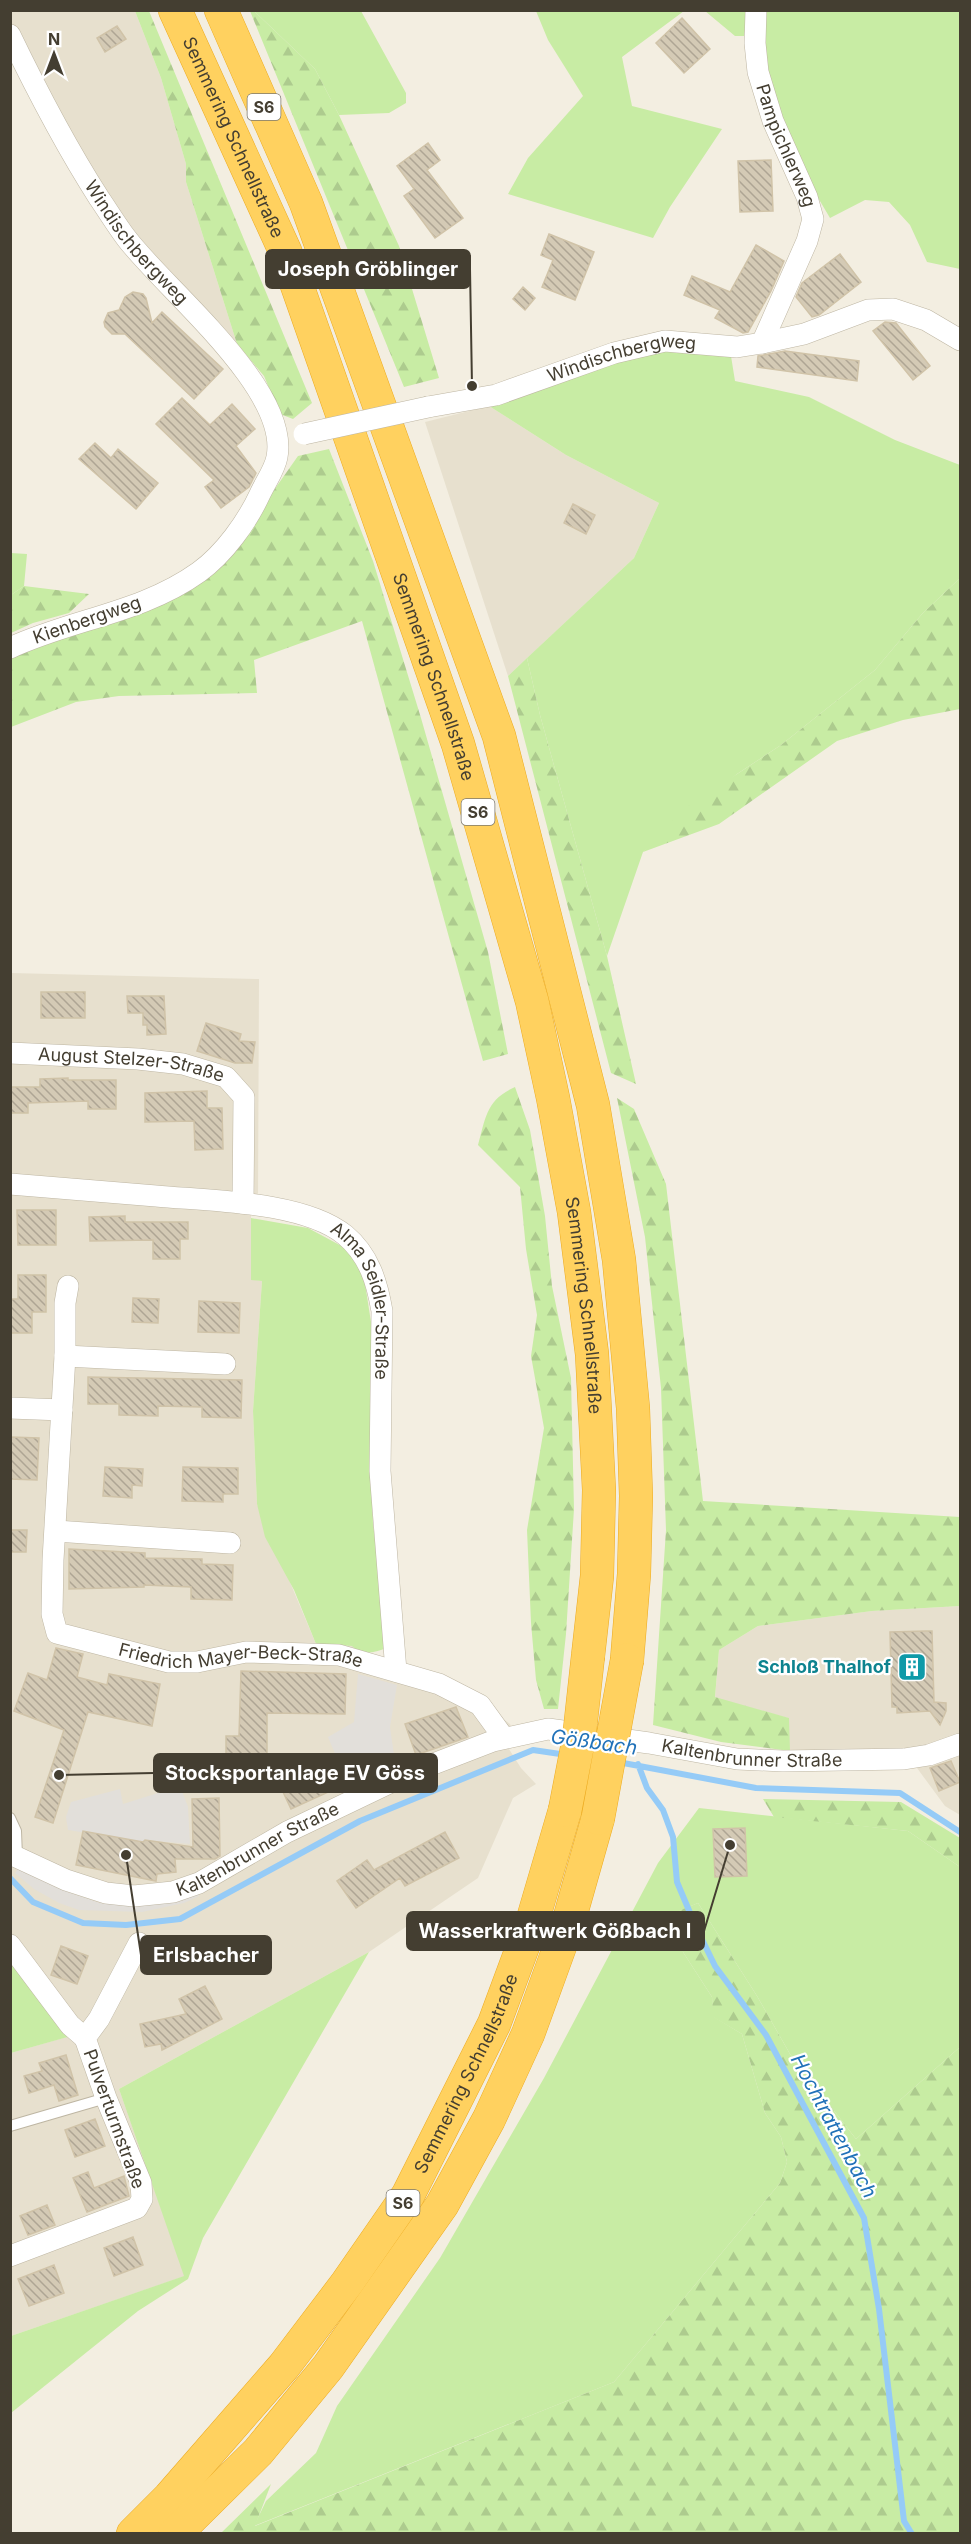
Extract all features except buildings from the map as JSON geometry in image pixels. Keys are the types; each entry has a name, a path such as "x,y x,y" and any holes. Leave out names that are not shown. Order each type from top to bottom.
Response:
{"highway":[{"name":"Semmering Schnellstraße","path":"134,2534 169,2498 284,2366 347,2283 408,2195 494,2025 533,1918 565,1810 579,1738 597,1576 599,1490 592,1354 573,1202 554,1098 532,1001 458,744 285,252 175,10"},
{"name":"Semmering Schnellstraße","path":"175,2534 258,2452 328,2367 442,2205 489,2119 528,2034 568,1924 598,1818 627,1660 635,1563 636,1496 633,1408 619,1260 593,1105 499,736 306,203 221,10"}],"street":[{"name":"Pampichlerweg","path":"756,10 755,43 758,72 773,121 802,187 813,219 807,241 762,343"},
{"name":"Windischbergweg","path":"10,35 43,105 126,238 239,360 257,387 267,407 277,449 303,434 496,395 614,353 665,341 737,347 804,334 868,310 894,309 926,320 960,340"},
{"name":"Kienbergweg","path":"10,648 33,637 132,607 200,572 220,552 252,511 277,449"},
{"name":"August Stelzer-Straße","path":"10,1053 149,1060 183,1064 226,1077 244,1096 243,1203"},
{"name":"Alma Seidler-Straße","path":"10,1184 243,1203 275,1208 321,1221 345,1235 366,1257 378,1285 382,1338 379,1406 380,1471 396,1671"},
{"name":"Friedrich Mayer-Beck-Straße","path":"68,1286 65,1303 65,1356 52,1614 57,1633 169,1662 197,1662 246,1652 339,1655 439,1684 480,1705 504,1738"},
{"path":"65,1356 225,1364"},
{"path":"10,1408 62,1410"},
{"path":"56,1531 230,1543"},
{"name":"Kaltenbrunner Straße","path":"14,1856 87,1888 135,1904 199,1883 287,1832 371,1791 454,1755 504,1738 548,1729 649,1743 737,1759 783,1761 904,1759 929,1755 960,1744"},
{"name":"Pulverturmstraße","path":"84,2038 99,2019 139,1943"},
{"name":"Pulverturmstraße","path":"10,1945 70,2025 84,2038 141,2183 142,2199 137,2208 10,2256"}],"lane":[{"path":"10,1818 16,1831 14,1856"},
{"path":"10,2126 106,2098"}],"shaded area":[{"path":"10,11 135,11 161,78 186,164 186,182 237,344 158,265 128,228 11,52"},
{"path":"489,406 566,455 659,503 634,558 508,676 425,422"},
{"path":"11,973 259,979 258,1197 251,1215 251,1279 262,1281 253,1411 257,1504 316,1644 353,1646 356,1650 467,1687 487,1701 498,1715 510,1724 518,1742 507,1746 521,1768 536,1784 513,1798 478,1878 369,1952 119,2089 185,2276 11,2336 11,2053 70,2036 11,1961"},
{"path":"960,1606 960,1815 945,1806 917,1768 790,1768 788,1718 715,1698 719,1650 758,1626 872,1611"},
{"path":"358,1674 397,1685 390,1727 396,1769 350,1789 328,1737 354,1722"},
{"path":"180,1786 188,1807 190,1844 145,1840 143,1842 68,1830 66,1817 71,1802 120,1789 123,1804"},
{"path":"19,1868 74,1894 100,1903 126,1905 197,1891 199,1896 184,1903 142,1912 79,1910 59,1903 34,1889 15,1873"}],"green space":[{"path":"135,11 149,11 312,403 293,419 280,414 264,376 237,344 186,182 186,164 161,78"},
{"path":"250,11 254,11 315,69 339,115 399,246 439,378 404,387"},
{"path":"254,11 361,11 406,93 406,103 389,113 339,115 315,69"},
{"path":"536,11 684,11 622,57 632,106 722,129 670,207 653,238 508,194 528,158 583,96 548,40"},
{"path":"705,11 749,11 744,36 735,36"},
{"path":"763,11 960,11 960,269 927,262 910,225 889,202 865,200 830,218 804,174 764,68"},
{"path":"657,349 731,356 735,381 809,397 895,440 960,465 960,578 922,614 875,670 781,745 737,774 643,852 607,956 540,715 527,658 634,558 659,503 566,455 489,406"},
{"path":"329,449 373,561 488,952 508,1054 483,1061 362,621 254,660 257,693 119,696 76,702 11,727 10,658 52,639 134,614 184,594 224,561 298,456"},
{"path":"11,553 27,554 24,586 11,595"},
{"path":"960,578 960,709 903,720 837,741 719,824 643,852 684,809 781,745 875,670 922,614"},
{"path":"24,586 89,594 69,613 33,623 11,633 11,595"},
{"path":"527,658 540,715 607,956 636,1084 611,1073 508,676"},
{"path":"515,1087 530,1130 545,1216 552,1286 571,1378 574,1509 566,1634 558,1709 544,1709 536,1680 531,1623 527,1530 544,1428 531,1356 537,1315 526,1249 520,1187 478,1145 489,1110 498,1098"},
{"path":"617,1098 634,1109 666,1184 703,1501 960,1517 960,1606 872,1611 758,1626 719,1650 715,1697 789,1718 790,1751 721,1742 653,1725 666,1530 661,1388 645,1237"},
{"path":"251,1218 308,1228 349,1250 364,1277 373,1335 370,1435 373,1524 387,1648 378,1651 364,1653 352,1646 316,1644 294,1590 265,1537 257,1504 253,1411 262,1281 251,1280"},
{"path":"763,1799 901,1802 960,1838 960,1867 908,1831 774,1817"},
{"path":"699,1808 908,1831 960,1867 960,2047 856,2139 790,2054 757,1996 698,1903 677,1912 683,1952 712,1997 714,2017 742,2034 765,2113 781,2137 787,2162 780,2183 614,2382 254,2526 266,2501 316,2453 337,2406 440,2258 544,2078 658,1863"},
{"path":"698,1903 757,1996 790,2054 856,2139 960,2047 960,2533 221,2533 271,2484 255,2526 614,2382 780,2183 787,2162 781,2137 765,2113 742,2034 713,2017 712,1997 683,1952 676,1929 676,1912"},
{"path":"369,1952 203,2238 188,2279 138,2311 11,2413 11,2336 184,2276 119,2089"},
{"path":"11,1961 71,2036 11,2053"}],"waterway":[{"name":"Gößbach","path":"10,1878 33,1902 83,1923 126,1925 180,1919 360,1821 533,1750 567,1755"},
{"name":"Gößbach","path":"618,1762 756,1788 900,1793 960,1832"},
{"name":"Hochtrattenbach","path":"638,1764 647,1788 663,1810 673,1837 677,1882 715,1966 766,2035 864,2218 879,2309 904,2521 912,2534"}],"place":[{"name":"Joseph Gröblinger","path":"472,386"},
{"name":"Schloß Thalhof","path":"912,1667"},
{"name":"Stocksportanlage EV Göss","path":"59,1775"},
{"name":"Wasserkraftwerk Gößbach I","path":"730,1845"},
{"name":"Erlsbacher","path":"126,1855"}]}
